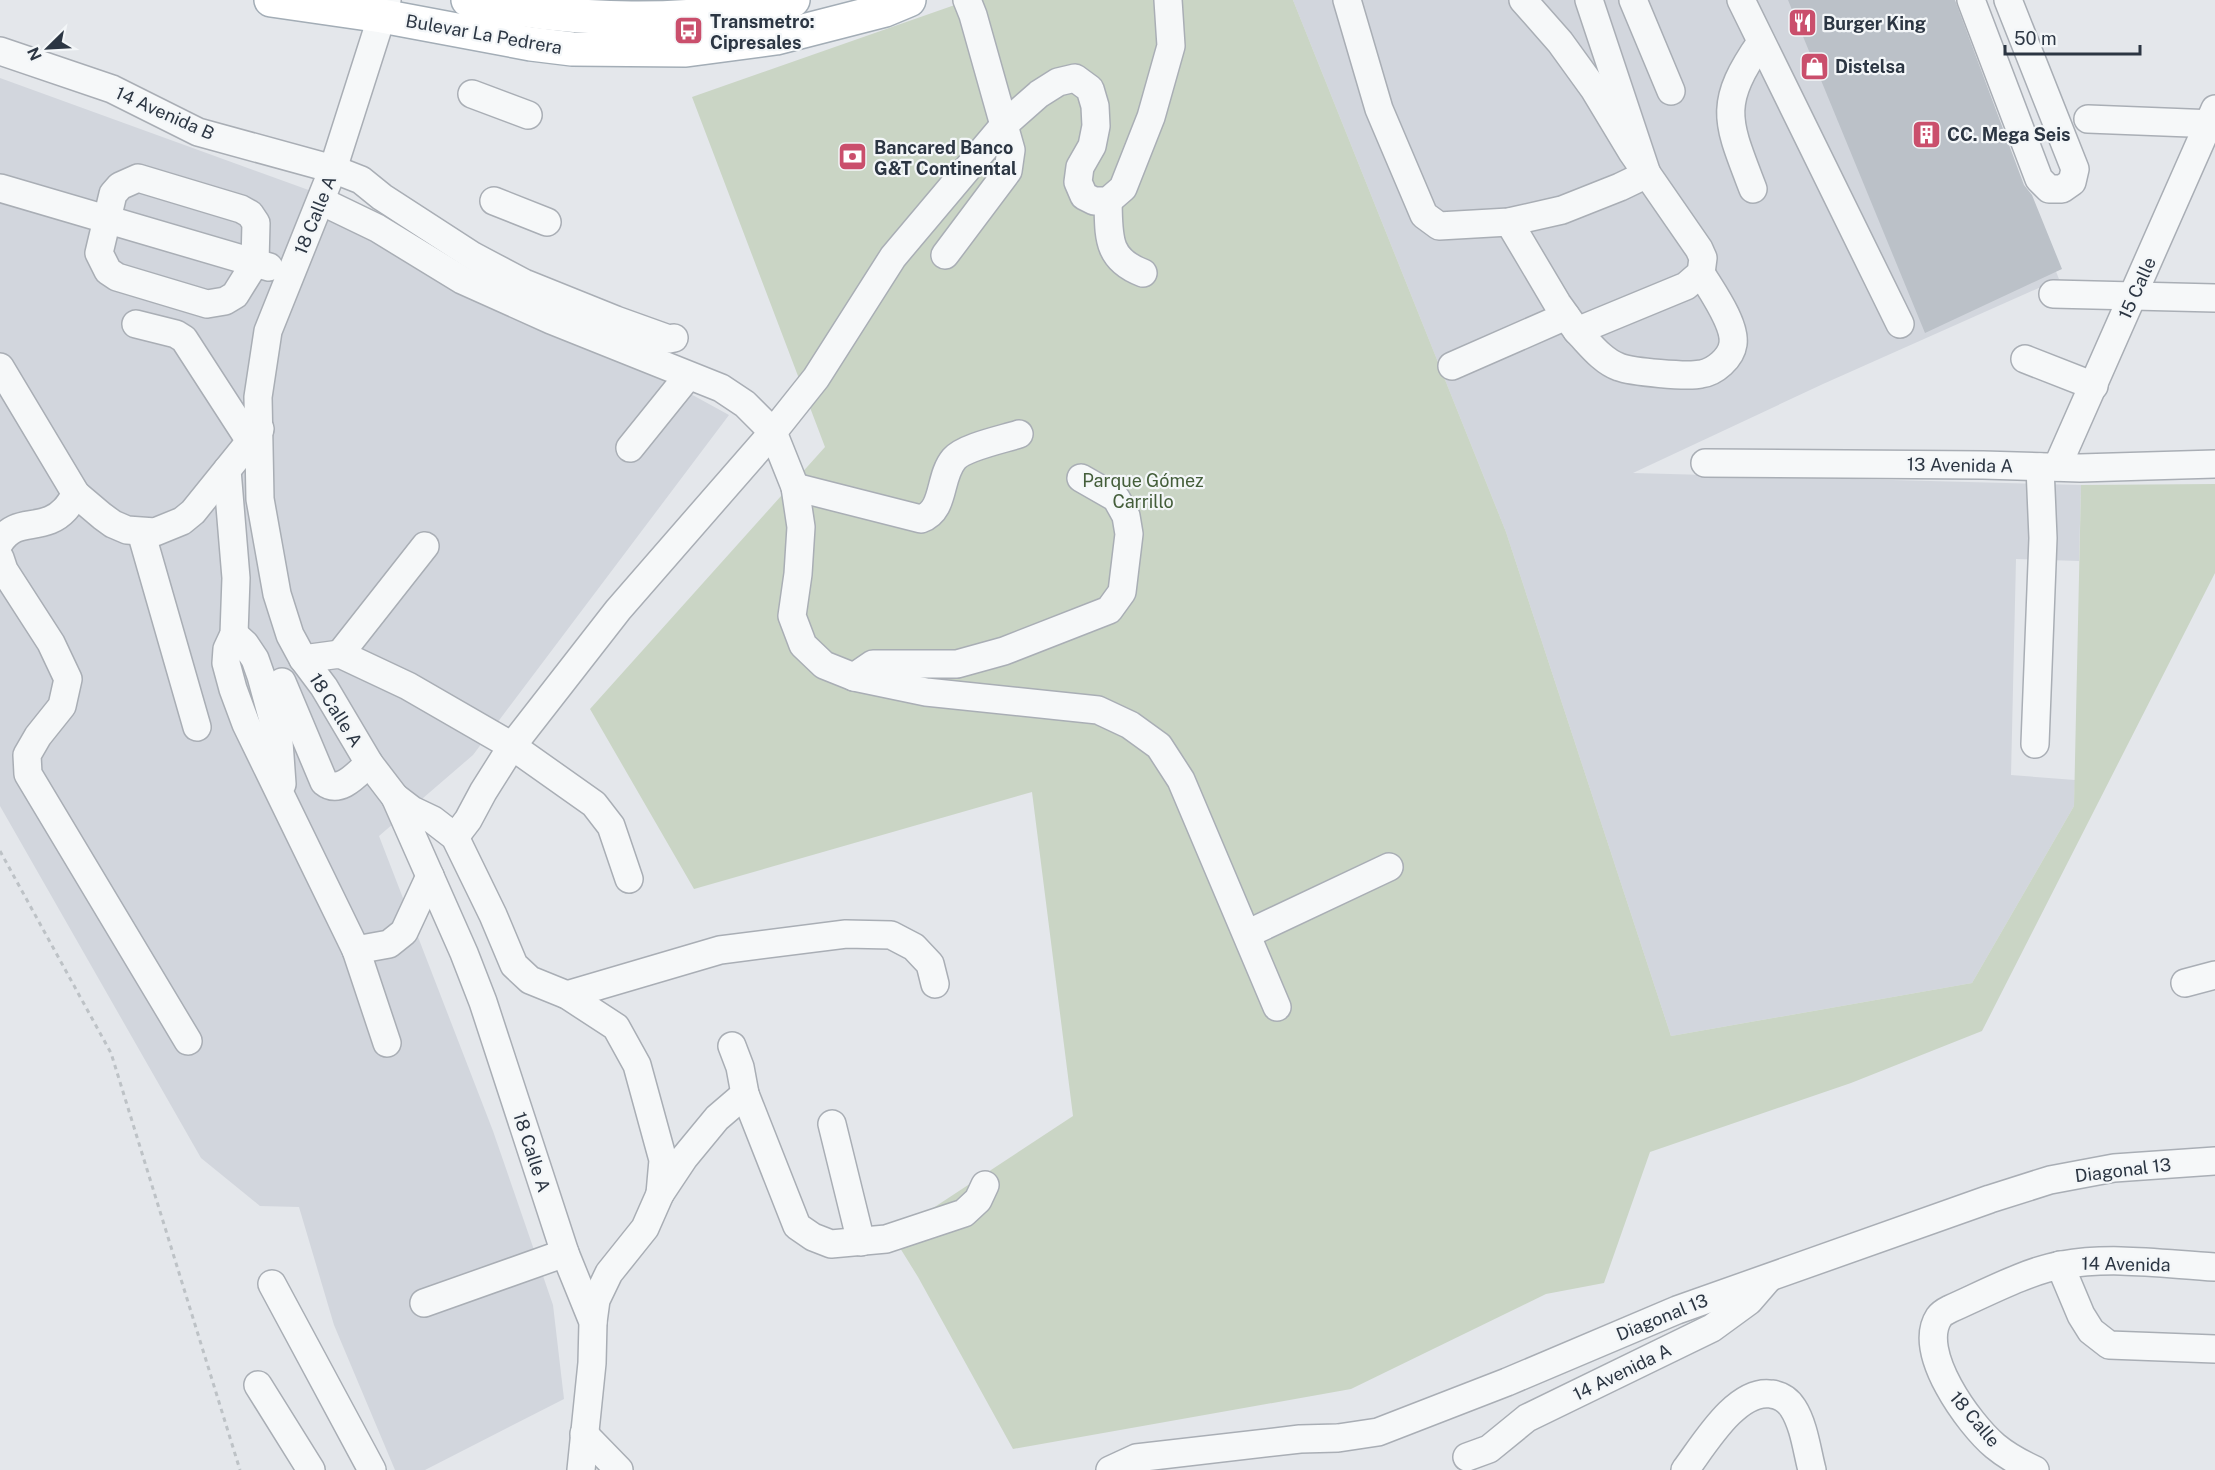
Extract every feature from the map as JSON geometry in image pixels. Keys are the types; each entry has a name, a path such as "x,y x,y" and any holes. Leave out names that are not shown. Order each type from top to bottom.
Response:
{"main road":[{"name":"Bulevar La Pedrera","path":"271,0 384,8 531,44 572,49 686,50 776,38 885,10 909,0"},
{"name":"Bulevar La Pedrera","path":"468,0 532,12 599,8 683,17 794,0"}],"street":[{"path":"945,255 1008,171 1011,150 967,0"},
{"path":"455,837 468,820 512,746 618,610 773,432 816,378 893,257 1005,124 1039,94 1058,82 1075,78 1090,88 1095,106 1096,126 1092,146 1080,166 1077,182 1084,196 1094,201 1108,201 1123,188 1151,117 1172,46 1168,0"},
{"path":"1347,0 1379,109 1424,215 1439,226 1509,222 1562,210 1647,174"},
{"path":"1509,222 1572,323 1601,356 1617,367 1644,372 1702,374 1719,365 1729,356 1733,343 1730,323 1701,273 1703,258 1699,249 1647,174 1587,80 1560,42 1523,0"},
{"path":"1589,0 1647,174"},
{"path":"1633,0 1671,91"},
{"path":"1741,0 1900,324"},
{"path":"1971,0 2039,179 2049,189 2062,189 2072,182 2075,169 2008,0"},
{"name":"18 Calle A","path":"384,8 333,169 268,331 255,435 260,499 277,594 290,635 303,659 324,687 369,764 395,797 465,953 565,1253 593,1322 592,1363 581,1470"},
{"path":"572,49 599,8"},
{"path":"1753,189 1733,136 1731,102 1745,65 1761,42"},
{"name":"14 Avenida B","path":"0,51 112,89 198,132 333,169 361,180 382,197 472,256 524,283 616,320 669,339 674,338"},
{"path":"1998,71 2017,73 2033,64"},
{"path":"472,94 528,115"},
{"path":"2088,119 2213,119"},
{"name":"15 Calle","path":"2035,744 2048,467 2094,386 2213,119"},
{"path":"138,178 241,208 250,214 256,223 255,263 235,295 217,304 207,304 117,277 108,271 99,253 113,194 120,186 138,178"},
{"path":"0,188 291,274"},
{"path":"321,201 377,228 462,280 550,320 721,388 745,404 773,432 795,487 801,527 792,616 803,645 824,664 854,677 926,692 1098,710 1131,725 1159,746 1181,780 1277,1007"},
{"path":"494,201 547,222"},
{"path":"1108,201 1109,236 1113,250 1129,268 1143,273"},
{"path":"1452,366 1572,323 1686,286 1701,273"},
{"path":"2053,294 2215,298"},
{"path":"0,367 76,494 113,524 127,530 155,532 169,528 193,512 255,435 184,339 176,334 136,324"},
{"path":"2025,358 2094,386"},
{"path":"630,448 688,376"},
{"path":"795,487 921,519 929,516 936,508 954,458 964,452 1020,434"},
{"name":"13 Avenida A","path":"1705,463 2048,467 2215,464"},
{"path":"227,470 236,578 234,634 245,644 255,659 261,676 279,742 282,795 356,950 387,1043"},
{"path":"854,677 873,664 957,664 1004,651 1109,610 1122,592 1129,534 1125,516 1116,498 1081,478"},
{"path":"0,542 7,531 50,520 65,511 76,494"},
{"path":"141,532 197,728"},
{"path":"340,654 425,546"},
{"path":"0,558 4,570 51,643 68,679 62,706 38,736 27,755 28,774 188,1041"},
{"path":"303,659 340,654 408,686 512,746 594,804 611,826 628,879"},
{"path":"282,682 324,782 330,786 339,786 351,780 369,764"},
{"path":"395,797 412,810 433,820 455,837 493,915 514,965 530,980 567,995 616,1027 637,1065 663,1160 660,1194"},
{"path":"1247,934 1389,867"},
{"path":"356,950 389,944 404,932 430,876"},
{"path":"567,995 720,950 846,934 891,935 914,947 930,964 935,984"},
{"path":"476,983 514,965"},
{"path":"2186,983 2215,975"},
{"path":"732,1046 746,1094 797,1226 813,1238 831,1244 886,1239 964,1213 978,1200 985,1185"},
{"path":"593,1322 596,1300 609,1273 645,1228 660,1194 684,1158 717,1118 746,1094"},
{"path":"832,1124 861,1242"},
{"name":"Diagonal 13","path":"1110,1470 1136,1458 1378,1432 1507,1382 1677,1310 1877,1238 2050,1180 2114,1168 2215,1161"},
{"path":"424,1303 565,1253"},
{"name":"14 Avenida","path":"1939,1316 1950,1309 2025,1277 2060,1265 2108,1260 2215,1267"},
{"path":"2060,1265 2081,1315 2091,1331 2109,1345 2215,1349"},
{"name":"14 Avenida A","path":"1461,1463 1489,1449 1527,1418 1712,1328 1749,1301 1760,1280"},
{"path":"272,1284 372,1470"},
{"name":"18 Calle","path":"1939,1316 1933,1341 1934,1354 1955,1400 1995,1446 2035,1470"},
{"path":"258,1385 311,1470"},
{"path":"1684,1470 1733,1408 1748,1397 1757,1394 1774,1394 1793,1407 1812,1470"},
{"path":"584,1434 619,1470"}],"path":[{"path":"0,851 111,1053 240,1470"}],"shaded area":[{"path":"1293,0 1948,0 2059,279 1823,384 1633,473 2081,485 2079,561 2016,559 2011,775 2075,780 2074,806 1972,983 1671,1036 1506,532"},
{"path":"0,78 339,201 729,415 473,755 379,836 493,1131 553,1305 564,1399 425,1470 395,1470 334,1325 299,1207 260,1206 201,1158 0,806"}],"green space":[{"name":"Parque Gómez Carrillo","path":"969,0 1293,0 1506,532 1671,1036 1972,983 2074,806 2081,485 2215,484 2215,573 1982,1031 1851,1083 1650,1152 1604,1283 1546,1294 1351,1389 1013,1449 918,1277 892,1235 1073,1116 1032,792 694,889 590,709 825,447 692,97"}],"building":[{"name":"CC. Mega Seis","path":"1788,0 1955,0 2024,185 2032,195 2062,269 1925,333"}],"place":[{"name":"Burger King","path":"1802,23"},
{"name":"Transmetro: Cipresales","path":"689,31"},
{"name":"Distelsa","path":"1814,66"},
{"name":"CC. Mega Seis","path":"1926,134"},
{"name":"Bancared Banco G&T Continental","path":"853,157"}]}
